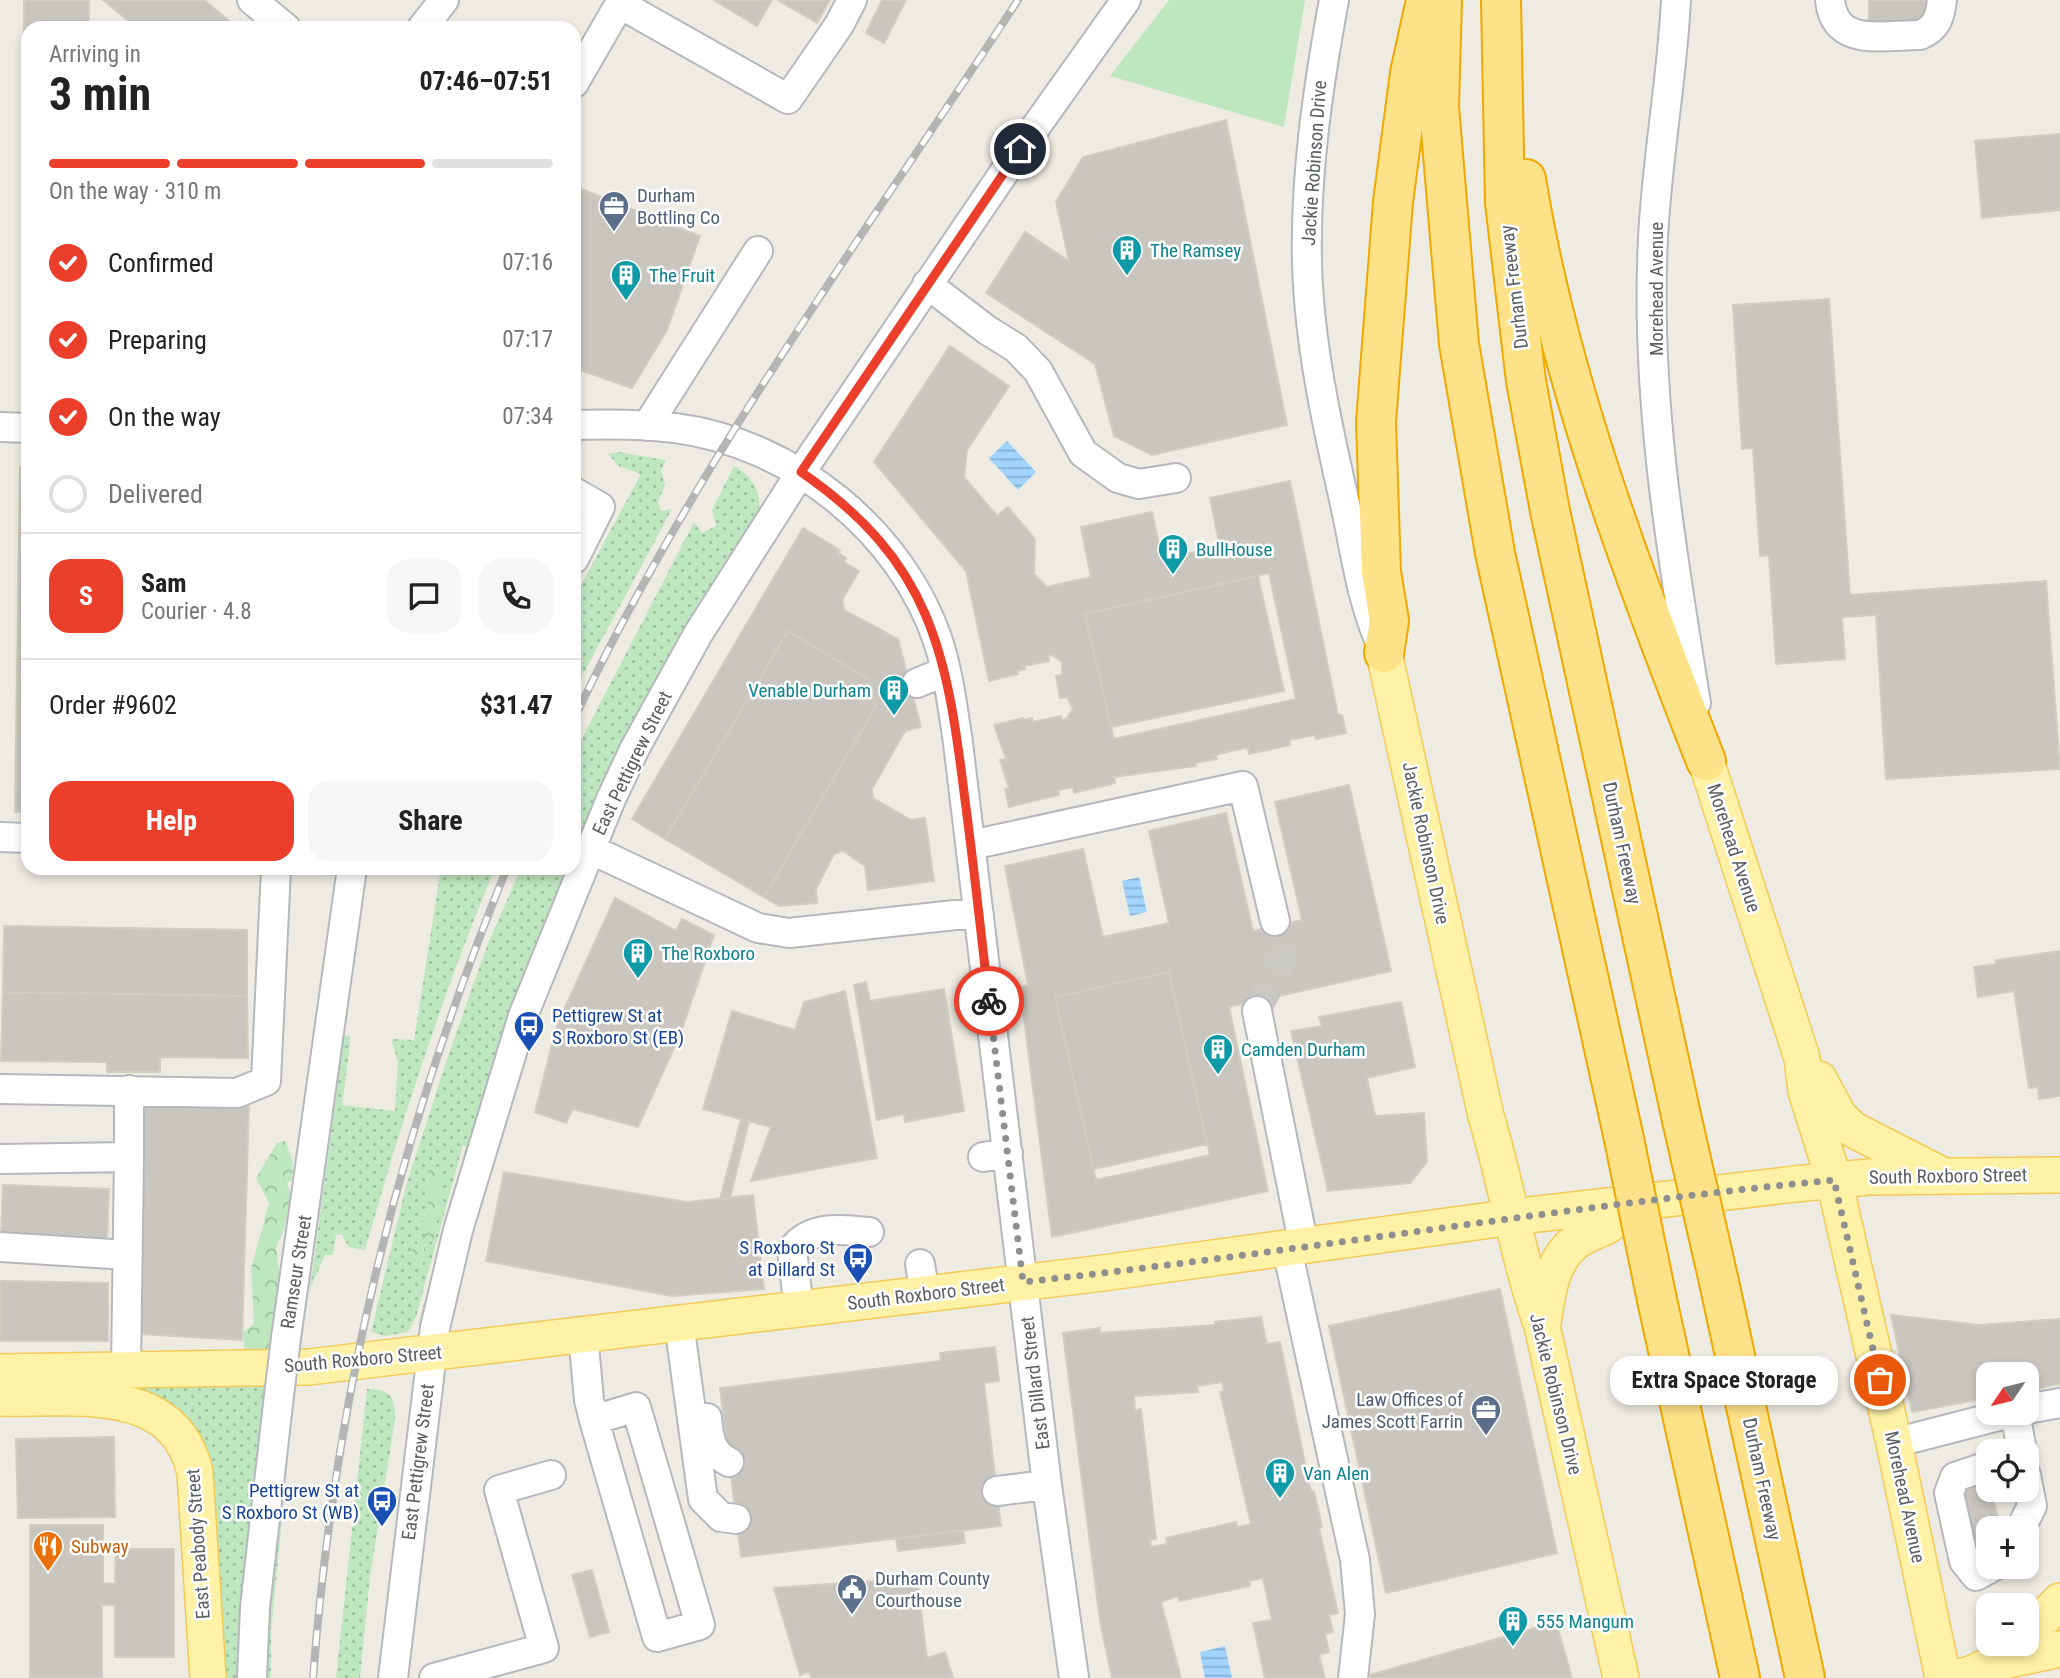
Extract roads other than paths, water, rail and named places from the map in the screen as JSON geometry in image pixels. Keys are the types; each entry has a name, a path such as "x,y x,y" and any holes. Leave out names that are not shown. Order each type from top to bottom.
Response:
{"highway":[{"path":"1384,653 1389,621 1381,572 1376,422 1393,202 1410,73 1426,0"},
{"path":"1442,0 1439,107 1459,344 1496,553 1740,1678"},
{"path":"1502,0 1517,66 1525,175 1539,256 1563,349 1657,635 1706,761"},
{"name":"Durham Freeway","path":"1502,0 1505,203 1526,381 1550,511 1805,1678"}],"main road":[{"name":"Jackie Robinson Drive","path":"1384,653 1486,1116 1542,1326 1621,1678"},
{"name":"Morehead Avenue","path":"1706,761 1802,1058 1806,1091 1834,1180 1894,1443 1942,1678"},
{"path":"1802,1058 1825,1087 1839,1116 1852,1129 1941,1174"},
{"name":"South Roxboro Street","path":"0,1372 309,1367 799,1309 923,1279 1023,1282 1513,1217 1834,1180 1941,1174 2060,1175"},
{"path":"1542,1326 1549,1288 1558,1263 1574,1243 1616,1223 1625,1205"},
{"name":"East Peabody Street","path":"0,1398 120,1401 155,1413 178,1435 189,1453 195,1473 208,1678"},
{"path":"2039,1623 2060,1601"},
{"path":"2039,1651 2060,1649"},
{"path":"1950,1678 1968,1675 2002,1656"}],"street":[{"path":"252,0 278,21"},
{"path":"428,21 444,0"},
{"path":"581,71 621,2 788,99 839,25 852,0"},
{"name":"East Pettigrew Street","path":"581,871 655,710 698,634 801,472 927,284 1126,0"},
{"name":"Jackie Robinson Drive","path":"1334,0 1320,75 1308,182 1310,302 1318,366 1342,490 1370,618 1384,653"},
{"name":"Morehead Avenue","path":"1676,0 1653,239 1654,326 1662,482 1706,761"},
{"path":"1830,0 1831,15 1837,26 1850,34 1909,35 1931,31 1939,19 1942,0"},
{"path":"647,426 758,251"},
{"path":"927,284 986,330 1016,348 1038,371 1083,453 1118,478 1139,484 1176,478"},
{"name":"East Dillard Street","path":"581,425 677,428 726,440 801,472 868,529 895,560 930,621 946,671 971,845 979,915 996,1155 1023,1282 1047,1485 1074,1678"},
{"path":"0,427 21,428"},
{"path":"581,496 600,507 581,545"},
{"path":"917,683 946,671"},
{"path":"971,845 1243,786 1275,921"},
{"path":"0,837 21,838"},
{"path":"590,849 758,928 789,933 956,915 979,915"},
{"path":"0,1089 237,1093 266,1081 276,875"},
{"name":"Ramseur Street","path":"251,1678 255,1607 286,1338 351,875"},
{"name":"East Pettigrew Street","path":"393,1678 436,1319 490,1119 523,1016 580,875"},
{"path":"1257,1011 1295,1248 1355,1560 1360,1614 1353,1678"},
{"path":"126,1368 129,1090"},
{"path":"0,1159 129,1157"},
{"path":"799,1309 792,1250 798,1242 831,1228 869,1232"},
{"path":"0,1247 128,1255"},
{"path":"687,1322 696,1394 703,1499 721,1517 736,1519"},
{"path":"583,1334 589,1400 594,1420 657,1637 700,1625 636,1407 594,1420"},
{"path":"696,1394 712,1446 716,1453 729,1462"},
{"path":"2039,1407 2060,1403"},
{"path":"1894,1443 1976,1422"},
{"path":"1976,1470 1955,1477 1949,1493 1964,1562 1976,1567"},
{"path":"434,1678 544,1648 499,1490 551,1475"},
{"path":"997,1491 1047,1485"}],"water":[{"path":"1007,441 1036,472 1018,490 989,458"},
{"path":"1139,877 1147,912 1130,916 1122,881"},
{"path":"1225,1646 1232,1678 1205,1678 1200,1652"}],"tunnel":[{"path":"1257,1011 1281,963 1275,921"}],"railway":[{"path":"581,705 673,531 727,441 1018,0"},
{"path":"313,1678 323,1572 337,1468 378,1265 434,1066 504,875"}],"place":[{"name":"Durham Bottling Co","path":"614,233"},
{"name":"The Ramsey","path":"1127,277"},
{"name":"The Fruit","path":"626,302"},
{"name":"BullHouse","path":"1173,576"},
{"name":"Venable Durham","path":"894,717"},
{"name":"The Roxboro","path":"638,980"},
{"name":"Pettigrew St at S Roxboro St (EB)","path":"529,1053"},
{"name":"Camden Durham","path":"1218,1076"},
{"name":"S Roxboro St at Dillard St","path":"858,1285"},
{"name":"Extra Space Storage","path":"1880,1380"},
{"name":"Law Offices of James Scott Farrin","path":"1486,1437"},
{"name":"Van Alen","path":"1280,1500"},
{"name":"Pettigrew St at S Roxboro St (WB)","path":"382,1528"},
{"name":"Subway","path":"48,1573"},
{"name":"Durham County Courthouse","path":"852,1616"},
{"name":"555 Mangum","path":"1513,1648"}]}
